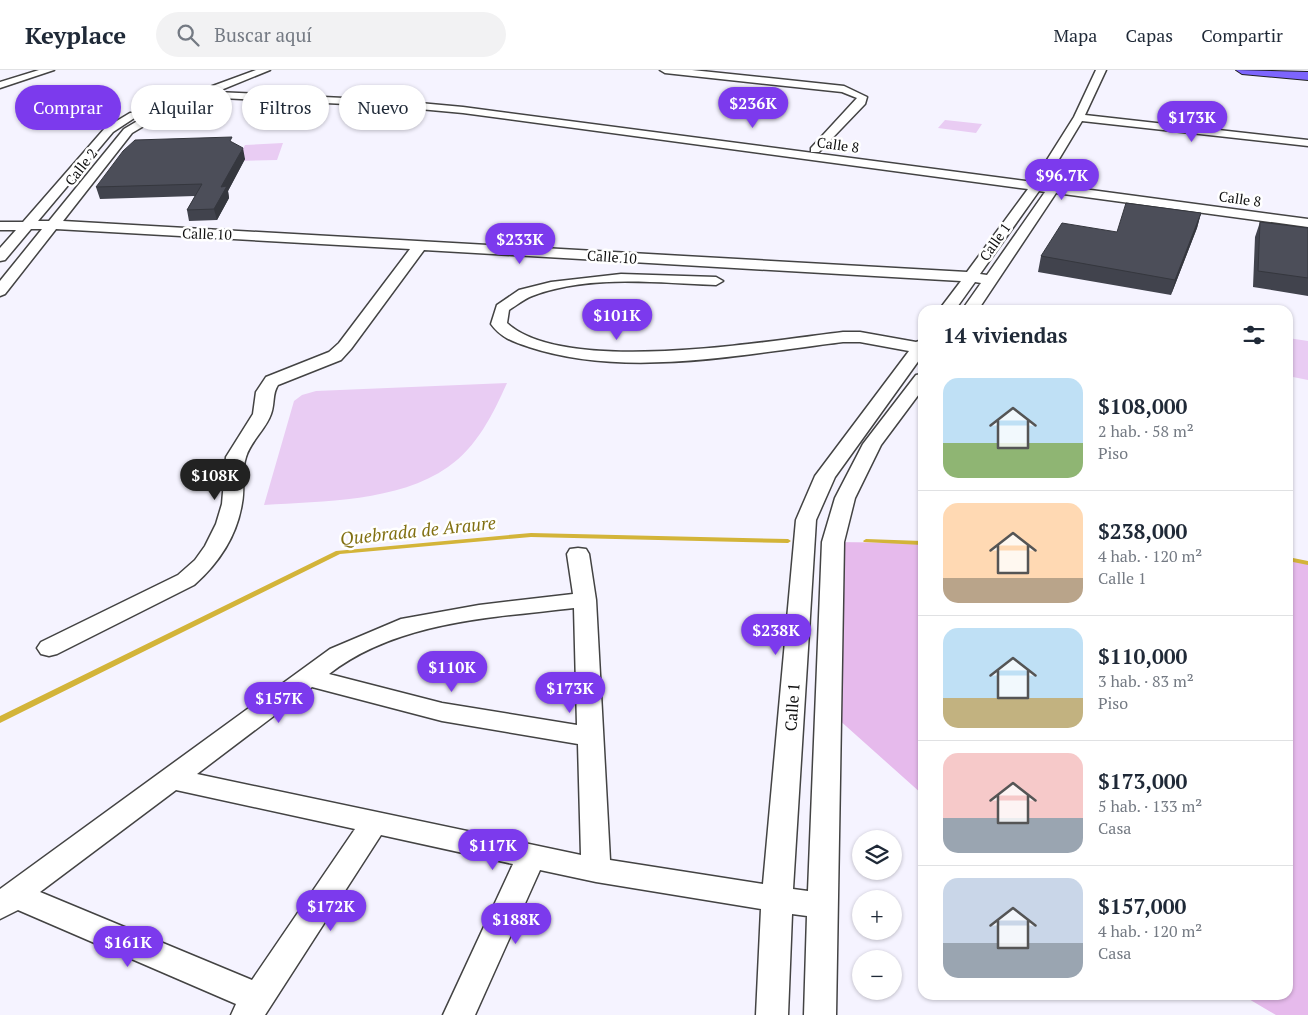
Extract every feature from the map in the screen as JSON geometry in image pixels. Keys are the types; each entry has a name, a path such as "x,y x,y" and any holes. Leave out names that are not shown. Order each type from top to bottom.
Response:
{"main road":[{"path":"1242,70 1308,76"},
{"path":"1287,70 1308,72"}],"street":[{"path":"0,85 49,70"},
{"name":"Calle 2","path":"213,85 245,70"},
{"name":"Calle 2","path":"219,85 265,70"},
{"path":"665,70 844,89 862,97 861,102 815,150"},
{"name":"Calle 1","path":"973,305 1056,186 1085,117 1101,70"},
{"name":"Calle 1","path":"951,305 1085,117 1114,70"},
{"name":"Calle 8","path":"232,93 432,101 815,150 1038,184"},
{"name":"Calle 8","path":"232,94 387,103 463,110 1038,184 1308,215"},
{"path":"1085,117 1308,143"},
{"name":"Calle 2","path":"0,257 109,130 131,118"},
{"name":"Calle 2","path":"0,291 131,129"},
{"name":"Calle 8","path":"1056,186 1308,223"},
{"name":"Calle 10","path":"0,226 54,225 421,245 971,277 989,280"},
{"path":"50,648 186,580 203,565 216,546 226,524 234,495 233,472 236,457 262,414 265,392 272,381 335,356 345,346 421,245"},
{"path":"716,281 645,279 573,282 527,293 502,308 499,324 512,336 558,351 632,357 689,355 843,337 918,346"},
{"name":"Calle 1","path":"772,1015 777,900 806,520 825,476 918,352"},
{"path":"820,1015 833,542 845,498 872,444 918,384"},
{"path":"578,554 585,600 596,870"},
{"path":"8,900 338,655 400,627 479,612 585,600"},
{"path":"307,677 442,712 591,737"},
{"path":"173,779 596,870 823,906"},
{"path":"8,900 253,1007 374,823"},
{"path":"459,1015 531,857"}],"shaded area":[{"path":"945,120 982,124 976,133 938,128"},
{"path":"283,143 277,160 237,161 245,145"},
{"path":"1293,339 1308,341 1308,380 1293,377"},
{"path":"507,383 490,418 476,440 458,459 428,479 406,487 359,498 264,505 294,401 302,395 316,391"},
{"path":"833,542 918,543 918,790 828,710"},
{"path":"1293,560 1308,563 1308,1015 1276,1015 1250,1000 1293,1000"}],"building":[{"path":"232,137 230,141 243,148 221,187 227,186 214,209 187,210 202,184 96,187 123,151 135,140"},
{"path":"1126,203 1201,213 1175,280 1041,256 1062,223 1117,232"},
{"path":"1260,222 1308,228 1308,278 1258,271"}],"waterway":[{"name":"Quebrada de Araure","path":"0,720 338,552 531,535 788,541"},
{"name":"Quebrada de Araure","path":"866,541 918,543"},
{"name":"Quebrada de Araure","path":"1293,560 1308,563"}]}
